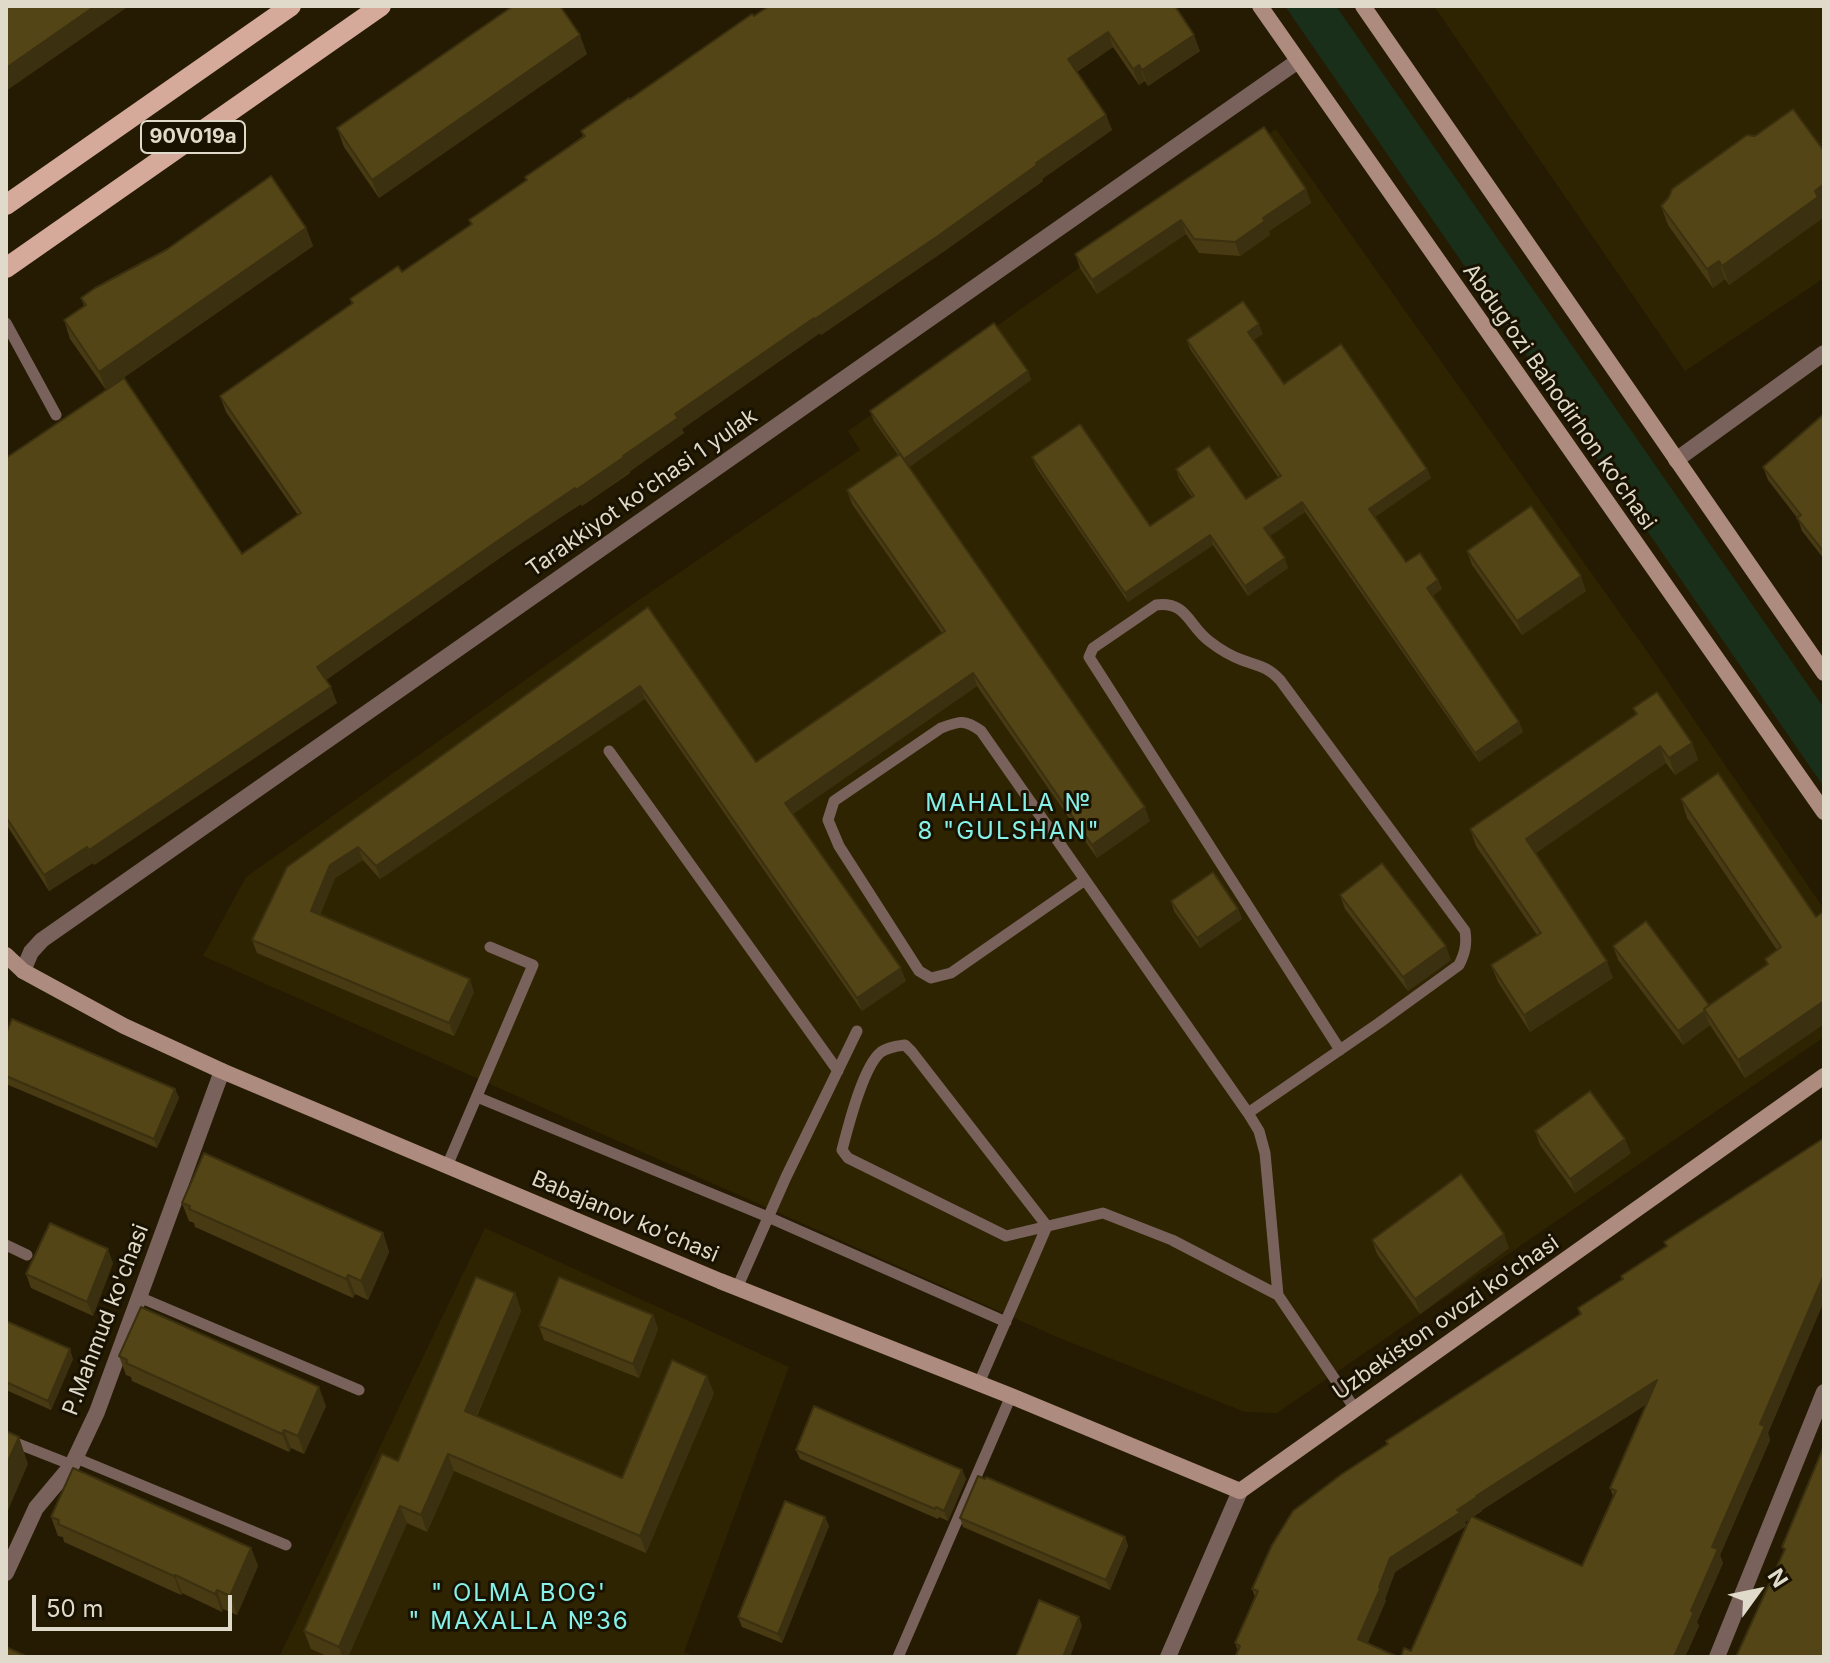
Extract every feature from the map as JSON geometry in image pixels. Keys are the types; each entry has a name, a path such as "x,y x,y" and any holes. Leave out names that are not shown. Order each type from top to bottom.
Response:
{"main road":[{"name":"90V019a","path":"6,205 291,6"},
{"name":"90V019a","path":"6,268 381,6"}],"street":[{"name":"Abdug’ozi Bahodirhon ko’chasi","path":"1260,6 1824,812"},
{"path":"1363,6 1824,673"},
{"name":"Tarakkiyot ko'chasi 1 yulak","path":"23,971 31,952 42,940 1298,61"},
{"path":"1676,460 1824,353"},
{"name":"Babajanov ko'chasi","path":"6,955 23,971 124,1026 222,1071 737,1288 979,1383 1240,1491"},
{"name":"P.Mahmud ko'chasi","path":"6,1573 36,1508 74,1462 97,1412 222,1071"},
{"name":"Uzbekiston ovozi ko'chasi","path":"1240,1491 1824,1076"},
{"path":"1717,1657 1824,1392"},
{"path":"1168,1657 1240,1491"}],"lane":[{"path":"6,323 56,415"},
{"path":"1248,1113 1340,1050 1459,965 1464,955 1465,931 1271,670 1239,659 1207,640 1178,607 1156,605 1093,648 1089,657 1340,1050"},
{"path":"1085,880 951,973 931,978 919,971 839,846 828,820 834,801 941,728 957,722 969,722 981,731 1248,1113 1259,1131 1265,1153 1278,1295"},
{"path":"609,751 838,1071"},
{"path":"447,1166 533,965 490,947"},
{"path":"737,1288 857,1031"},
{"path":"1047,1226 912,1052 905,1045 880,1052 867,1073 850,1120 842,1150 848,1158 1006,1236 1103,1213 1172,1240 1278,1295 1355,1409"},
{"path":"477,1097 768,1217 1006,1322"},
{"path":"979,1383 1047,1226"},
{"path":"6,1245 27,1255"},
{"path":"139,1297 359,1390"},
{"path":"898,1657 1011,1396"},
{"path":"6,1439 74,1462 286,1545"}],"shaded area":[{"path":"1434,6 1824,6 1824,278 1685,371"},
{"path":"1276,129 1651,657 1824,909 1824,1037 1277,1413 1245,1412 1057,1337 203,956 246,877 633,604 860,450 848,431"},
{"path":"485,1228 789,1367 684,1652 695,1657 279,1657"}],"green space":[{"path":"1285,6 1336,6 1824,708 1824,787"}],"building":[{"path":"6,6 95,6 6,68"},
{"path":"513,6 560,6 580,35 372,180 337,128"},
{"path":"769,6 1175,6 1194,35 1142,70 1139,65 1133,69 1108,32 1068,59 1106,115 938,236 675,414 678,418 624,457 317,667 331,687 89,850 87,847 44,875 6,817 6,458 124,378 242,554 301,513 220,396 353,303 350,299 398,266 402,272 472,224 469,220 585,136 581,131 752,14 754,16"},
{"path":"1793,109 1824,151 1824,184 1815,191 1818,197 1722,266 1719,261 1707,269 1661,206 1672,189 1747,135 1755,136"},
{"path":"1264,127 1306,189 1263,218 1265,221 1235,242 1194,239 1181,220 1092,280 1075,254"},
{"path":"271,176 306,228 99,372 64,320 86,305 81,298 166,250"},
{"path":"1243,301 1259,324 1248,332 1284,384 1341,344 1427,469 1369,509 1406,562 1420,553 1438,580 1427,588 1519,722 1475,753 1302,502 1264,528 1285,558 1245,586 1210,535 1125,593 1032,457 1080,424 1150,526 1194,496 1176,469 1209,446 1246,499 1281,476 1187,340"},
{"path":"994,323 1028,371 904,459 870,411"},
{"path":"1824,414 1824,552 1797,518 1801,515 1763,467"},
{"path":"900,454 1145,807 1092,845 973,673 785,803 901,968 857,998 640,686 376,866 358,847 330,865 311,911 470,979 449,1023 252,940 287,867 648,607 756,762 945,631 847,490"},
{"path":"1531,506 1581,576 1517,621 1467,551"},
{"path":"1657,692 1692,743 1669,758 1660,746 1526,839 1607,961 1524,1015 1491,965 1541,933 1470,829 1637,714 1633,708"},
{"path":"1718,773 1816,917 1824,911 1824,1001 1738,1060 1704,1009 1768,964 1765,959 1781,947 1681,799"},
{"path":"1382,863 1446,946 1403,977 1340,895"},
{"path":"1213,872 1238,909 1197,938 1171,901"},
{"path":"1646,921 1709,1005 1678,1031 1613,946"},
{"path":"12,1019 175,1089 154,1139 6,1076 6,1034"},
{"path":"1590,1091 1625,1139 1570,1179 1535,1131"},
{"path":"1824,1138 1824,1275 1760,1424 1765,1426 1712,1547 1718,1549 1674,1657 1401,1657 1404,1648 1411,1651 1471,1516 1582,1566 1616,1491 1610,1488 1657,1380 1476,1496 1457,1510 1461,1512 1390,1558 1358,1639 1398,1657 1235,1657 1240,1646 1235,1643 1258,1591 1252,1589 1272,1545 1293,1511 1388,1444 1386,1441 1581,1314 1578,1308 1667,1246 1664,1242"},
{"path":"204,1153 383,1233 361,1281 348,1275 346,1279 189,1209 190,1206 182,1203"},
{"path":"1461,1174 1504,1234 1415,1299 1372,1240"},
{"path":"50,1223 108,1249 87,1302 26,1274"},
{"path":"476,1277 515,1293 465,1411 622,1478 672,1360 707,1376 640,1536 448,1454 421,1515 400,1506 339,1647 304,1631 382,1454 398,1461"},
{"path":"559,1277 653,1315 633,1364 539,1326"},
{"path":"141,1307 319,1387 298,1436 284,1430 282,1434 126,1363 127,1360 119,1356"},
{"path":"6,1321 70,1349 48,1401 6,1382"},
{"path":"814,1406 962,1470 944,1511 796,1450"},
{"path":"6,1431 19,1437 6,1466"},
{"path":"1824,1446 1824,1657 1736,1657 1785,1549 1782,1547"},
{"path":"73,1468 251,1548 230,1596 217,1590 215,1594 58,1524 59,1520 51,1517"},
{"path":"978,1476 1125,1537 1106,1580 960,1518"},
{"path":"785,1501 825,1517 778,1634 738,1617"},
{"path":"1039,1600 1079,1617 1063,1657 1016,1657"},
{"path":"6,1647 28,1657 6,1657"}],"district":[{"name":"MAHALLA № 8 \"GULSHAN\"","path":"1009,818"},
{"name":"\" OLMA BOG' \" MAXALLA №36","path":"519,1608"}]}
